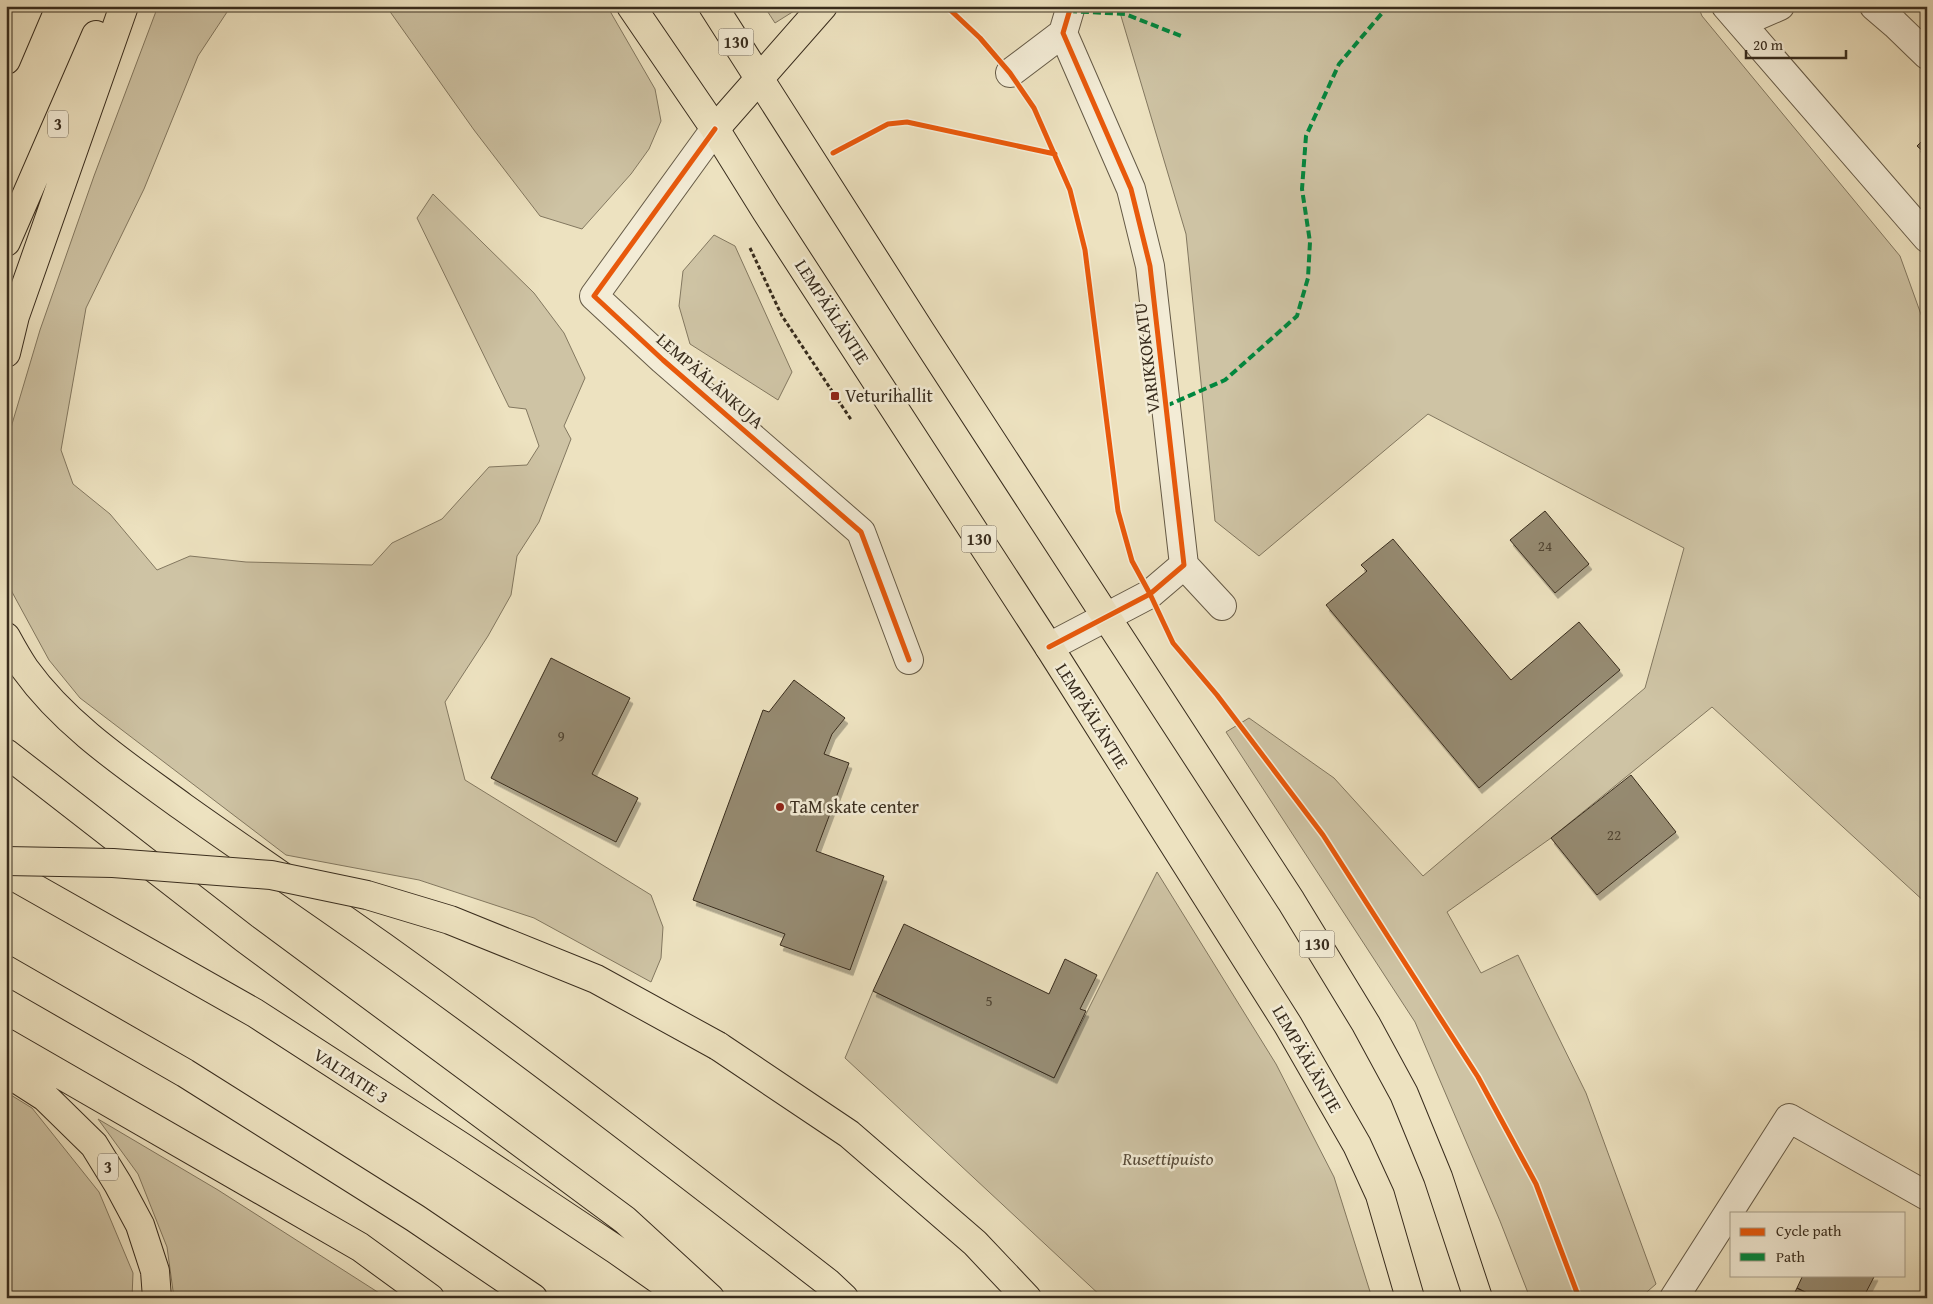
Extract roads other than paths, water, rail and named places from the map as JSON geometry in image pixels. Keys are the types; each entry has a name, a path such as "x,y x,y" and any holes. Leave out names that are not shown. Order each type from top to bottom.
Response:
{"main road":[{"path":"6,60 29,6"},
{"name":"3","path":"6,242 108,6"},
{"path":"6,353 15,316 124,6"},
{"name":"LEMPÄÄLÄNTIE","path":"631,6 715,129 766,211 1049,647 1288,1025 1356,1145 1380,1196 1410,1298"},
{"name":"130","path":"713,6 921,332 1290,901 1366,1024 1404,1094 1438,1177 1478,1298"},
{"path":"715,129 823,6"},
{"path":"6,637 24,668 53,702 81,729 124,764 380,945 565,1080 820,1276 844,1298"},
{"path":"6,753 244,938 625,1220 710,1298"},
{"path":"6,861 113,862 270,875 367,895 450,920 596,979 718,1046 849,1134 975,1243 1027,1298"},
{"name":"VALTATIE 3","path":"6,872 254,1013 534,1195 685,1298"},
{"path":"6,970 193,1078 415,1218 534,1298"},
{"path":"6,1043 360,1247 430,1298"},
{"name":"3","path":"6,1072 45,1097 94,1145 140,1225 154,1271 157,1298"}],"street":[{"path":"1010,74 1063,33 1071,6"},
{"path":"1780,6 1734,15 1927,238"},
{"path":"1874,6 1927,55"},
{"name":"VARIKKOKATU","path":"1063,33 1132,189 1150,266 1184,565"},
{"name":"LEMPÄÄLÄNKUJA","path":"715,129 594,296 663,360 861,532 909,660"},
{"path":"1049,647 1150,594 1184,565 1222,606"},
{"path":"1674,1298 1789,1118 1927,1196"}],"place":[{"name":"Veturihallit","path":"835,396"},
{"name":"TaM skate center","path":"780,807"}],"park label":[{"name":"Rusettipuisto","path":"1168,1159"}]}
